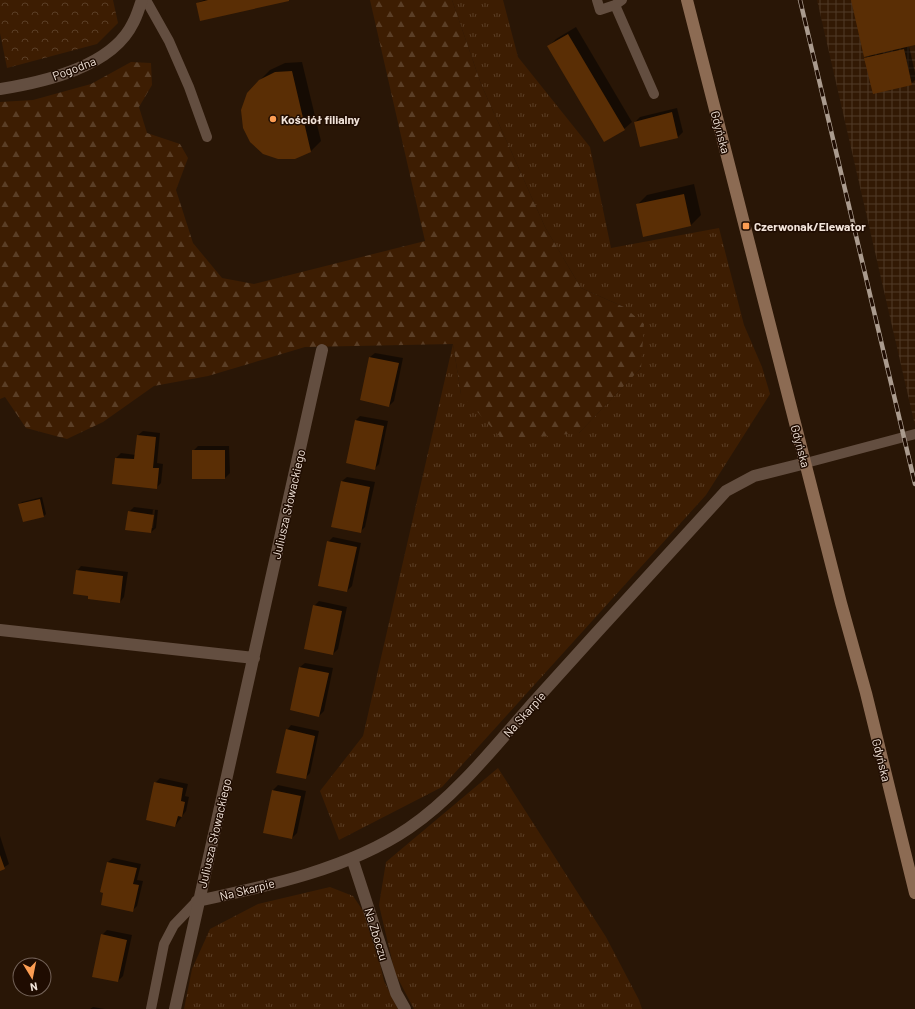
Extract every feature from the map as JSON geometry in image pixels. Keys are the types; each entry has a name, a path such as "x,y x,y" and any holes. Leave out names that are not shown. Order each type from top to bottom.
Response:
{"main road":[{"name":"Gdyńska","path":"687,0 841,604 866,693 915,892"}],"street":[{"name":"Pogodna","path":"0,89 68,73 100,58 118,44 133,24 142,0"},
{"name":"Juliusza Słowackiego","path":"175,1009 197,901 254,658 322,350"},
{"name":"Na Skarpie","path":"197,901 246,891 352,858 383,844 409,828 433,810 454,790 726,491 754,476 806,463"},
{"path":"0,630 254,658"},
{"name":"Na Zboczu","path":"352,858 396,993 405,1009"}],"lane":[{"path":"146,0 169,41 190,87 207,138"},
{"path":"597,0 600,10 618,3 654,94"},
{"path":"806,463 915,434"},
{"path":"150,1009 164,944 174,925 197,901"}],"shaded area":[{"path":"817,0 915,0 915,425 913,417"}],"green space":[{"path":"0,0 113,0 118,23 97,44 7,68 0,33"},
{"path":"370,0 452,0 481,84 545,227 581,288 624,307 644,324 641,368 579,433 503,440 461,394 453,344 305,347 208,376 154,386 103,422 67,439 26,428 5,397 0,399 0,102 33,100 91,84 131,62 151,63 152,85 139,107 147,133 180,144 188,158 176,190 193,243 222,278 254,284 425,241"},
{"path":"452,0 503,0 518,57 590,147 611,248 719,228 744,325 762,367 770,394 706,495 442,787 339,840 320,791 363,736 453,344 461,394 579,433 641,368 624,307 581,288 545,227 481,84"},
{"path":"498,768 606,937 639,1000 642,1009 414,1009 395,973 379,905 386,862"},
{"path":"330,887 353,896 370,921 384,981 398,1009 184,1009 192,969 210,929 258,904"}],"building":[{"path":"208,0 289,1 200,21 196,3"},
{"path":"851,0 915,0 915,45 864,57"},
{"path":"568,34 625,130 604,142 547,46"},
{"path":"904,49 912,85 873,94 864,58"},
{"name":"Kościół filialny","path":"292,71 311,152 295,159 278,159 263,154 250,142 243,128 241,110 247,93 259,80 275,72"},
{"path":"672,112 678,138 640,147 634,122"},
{"path":"684,194 691,226 643,237 636,204"},
{"path":"369,357 399,363 389,407 360,400"},
{"path":"355,420 384,426 375,470 346,463"},
{"path":"137,435 156,437 153,468 159,468 157,489 112,484 115,458 134,459"},
{"path":"192,450 225,450 225,479 192,479"},
{"path":"341,481 370,487 361,533 331,527"},
{"path":"40,499 44,517 23,522 18,504"},
{"path":"128,511 154,515 151,533 125,530"},
{"path":"327,541 357,547 347,592 318,586"},
{"path":"76,570 123,576 120,603 88,599 88,596 73,594"},
{"path":"313,605 342,611 333,655 304,649"},
{"path":"299,667 329,673 319,717 290,710"},
{"path":"286,729 315,736 306,779 276,773"},
{"path":"154,782 183,788 181,801 185,802 182,817 178,816 175,827 146,820"},
{"path":"272,790 301,796 292,839 263,833"},
{"path":"0,855 5,869 0,871"},
{"path":"107,862 137,868 133,884 139,885 133,912 101,905 103,893 100,892"},
{"path":"101,934 127,940 118,982 92,977"}],"railway":[{"path":"800,0 915,484"}],"place":[{"name":"Kościół filialny","path":"273,119"},
{"name":"Czerwonak/Elewator","path":"746,226"}]}
